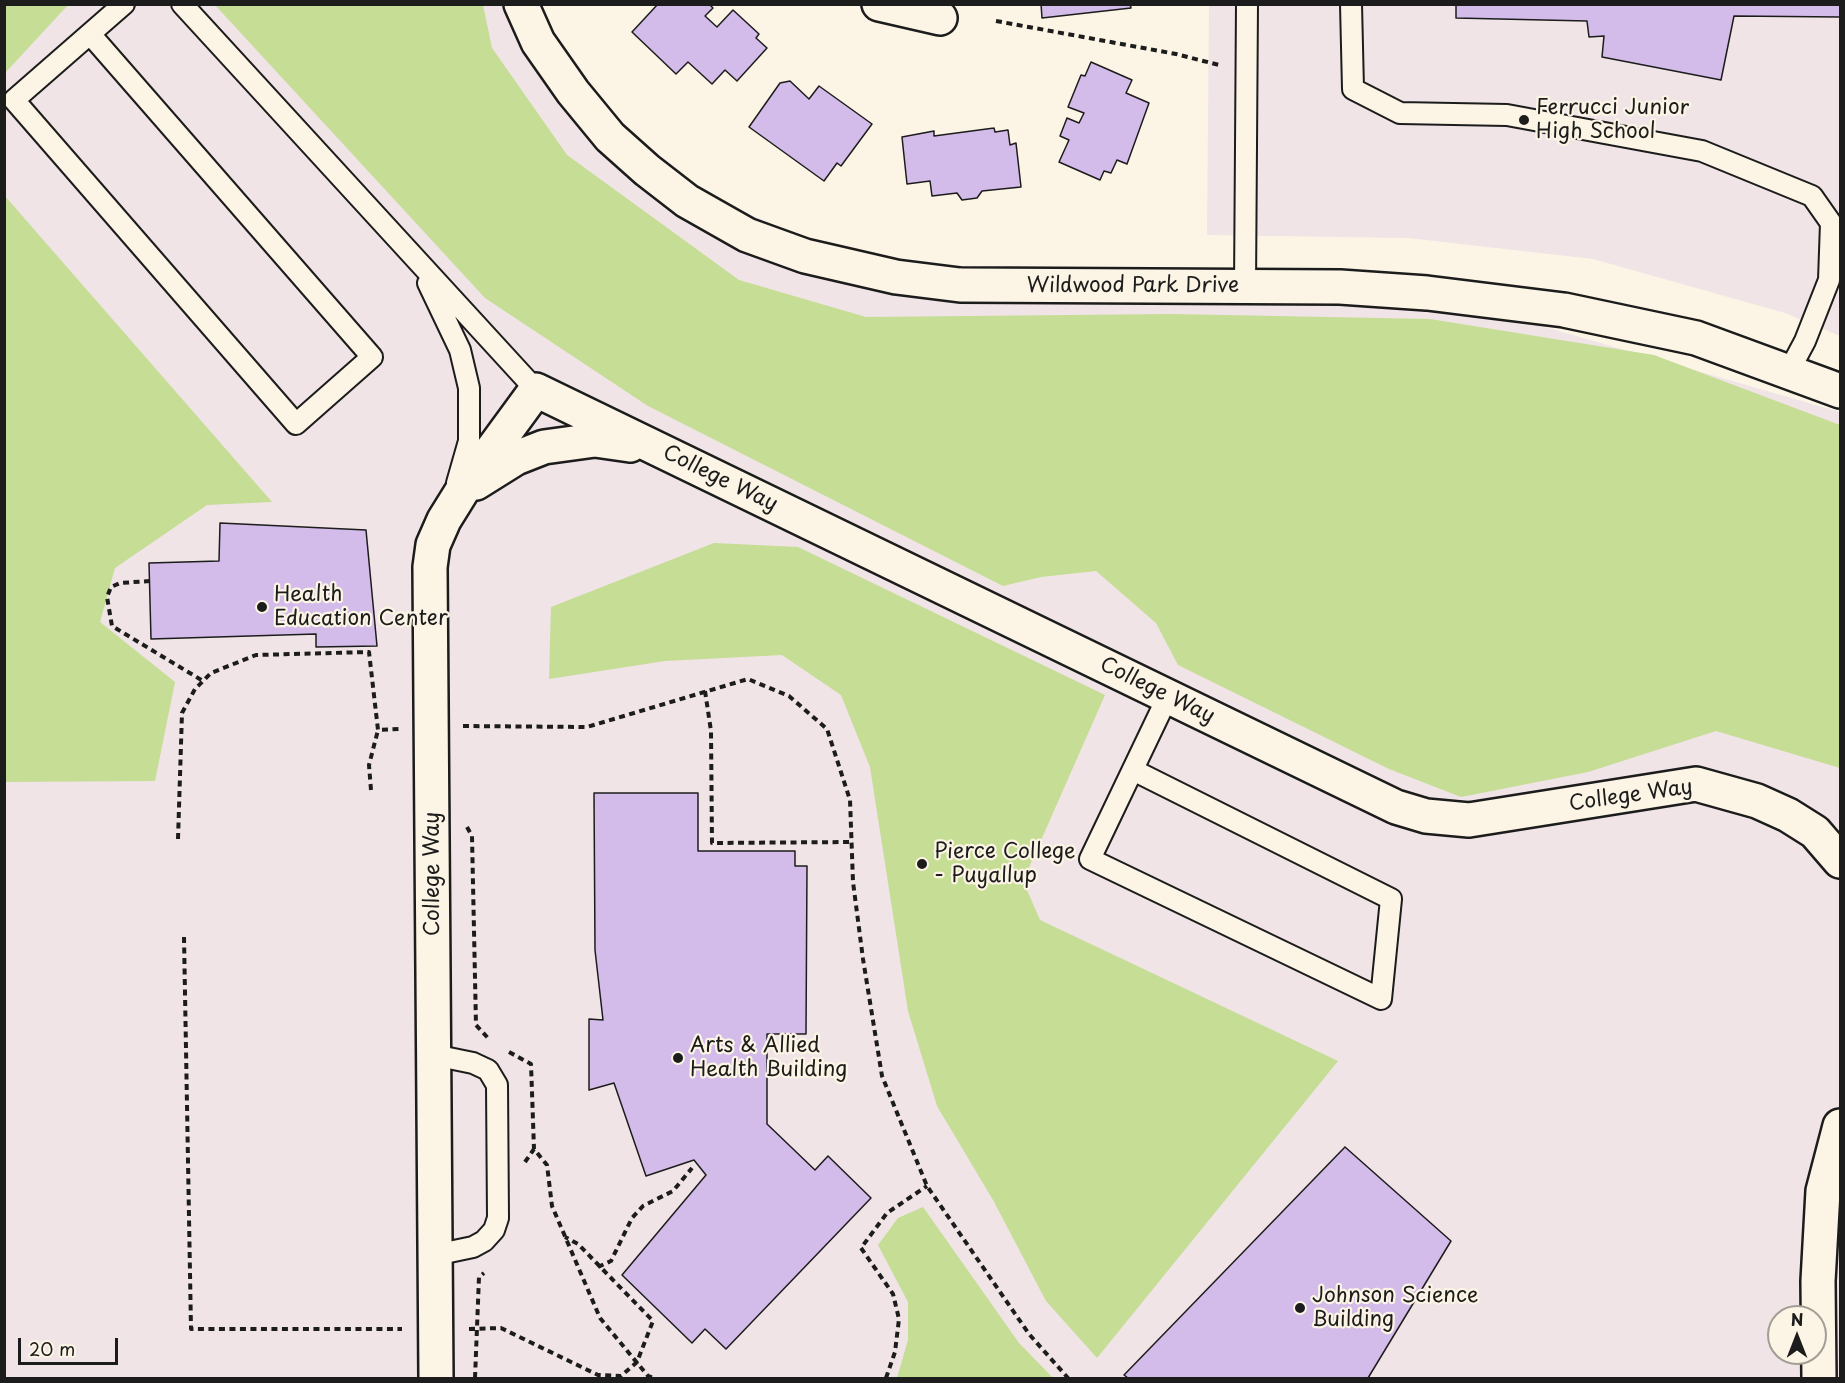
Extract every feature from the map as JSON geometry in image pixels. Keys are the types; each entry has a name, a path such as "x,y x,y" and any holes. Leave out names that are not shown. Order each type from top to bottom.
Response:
{"street":[{"name":"Wildwood Park Drive","path":"521,4 538,42 573,92 610,137 687,201 747,235 828,261 896,277 960,285 1341,287 1427,293 1564,310 1696,338 1840,391"},
{"path":"879,4 940,18"},
{"name":"College Way","path":"436,1378 434,1055 447,727 430,567 434,545 444,520 462,491 536,390 1396,807 1426,816 1469,820 1696,784 1757,801 1788,815 1815,832 1840,861"},
{"path":"462,491 516,458 566,442 595,440 667,453"},
{"path":"1819,1378 1818,1281 1822,1202 1840,1126"}],"lane":[{"path":"90,34 372,357 296,424 14,100 124,4"},
{"path":"182,4 536,390"},
{"path":"1245,287 1246,4"},
{"path":"1351,4 1353,89 1400,113 1506,114 1702,151 1812,196 1831,223 1829,280 1805,341 1789,371"},
{"path":"411,255 440,304 460,350 469,388 469,441 463,467 444,520"},
{"path":"1133,770 1391,899 1381,999 1090,859 1168,696"},
{"path":"434,1055 481,1066 488,1070 497,1085 498,1218 494,1230 484,1241 473,1247 435,1255"}],"path":[{"path":"996,21 1176,54 1220,66"},
{"path":"150,581 120,583 111,587 107,597 112,626 203,681"},
{"path":"178,838 182,713 195,689 211,673 256,655 369,652 378,730 369,765 371,790"},
{"path":"378,730 447,727 587,727 748,679 789,696 827,729 850,800 862,959 882,1076 927,1186 1029,1334 1068,1378"},
{"path":"705,691 711,731 712,843 852,842"},
{"path":"447,727 463,737"},
{"path":"464,822 472,836 476,1025 493,1044"},
{"path":"184,937 191,1329 436,1331 501,1328 598,1375 621,1376 637,1362 653,1321 578,1244 565,1237"},
{"path":"503,1049 531,1064 534,1149 523,1165"},
{"path":"534,1149 547,1165 552,1206 600,1318 648,1376 654,1378"},
{"path":"598,1267 611,1261 633,1218 644,1206 673,1191 692,1168"},
{"path":"886,1378 895,1352 899,1319 893,1294 861,1248 887,1213 927,1186"},
{"path":"476,1378 479,1277 487,1270"}],"shaded area":[{"name":"Pierce College - Puyallup","path":"63,5 529,5 647,170 895,277 1427,293 1840,412 1840,1378 5,1378 4,68"},
{"name":"Ferrucci Junior High School","path":"1209,5 1840,5 1840,336 1785,313 1593,259 1408,238 1207,235"}],"green space":[{"path":"4,5 68,5 5,73"},
{"path":"215,5 483,5 492,48 567,155 739,280 866,317 1172,314 1430,319 1654,355 1840,425 1840,768 1716,731 1588,772 1461,797 1389,769 1178,665 1156,623 1096,571 1041,577 1003,586 648,406 485,298"},
{"path":"4,195 272,502 207,505 115,568 100,622 175,682 155,781 5,782"},
{"path":"714,543 798,547 1105,695 1023,881 1040,920 1338,1061 1097,1358 1046,1301 993,1200 937,1106 908,1011 870,767 841,695 782,655 665,661 549,679 551,607"},
{"path":"923,1207 1019,1343 1053,1378 897,1378 908,1340 908,1302 878,1245 898,1218"}],"building":[{"path":"658,4 709,4 713,8 705,16 717,27 733,10 759,34 756,38 767,48 737,81 725,70 712,84 688,62 676,74 632,32"},
{"path":"1041,4 1130,4 1131,8 1042,18"},
{"name":"Ferrucci Junior High School","path":"1456,4 1840,4 1840,17 1734,16 1721,80 1602,57 1604,36 1589,37 1587,21 1456,18"},
{"path":"1091,62 1132,80 1126,93 1149,103 1127,164 1117,160 1111,173 1104,171 1100,180 1059,162 1069,140 1060,136 1067,118 1079,123 1084,113 1068,107 1081,75 1085,76"},
{"path":"790,81 809,99 819,86 872,124 841,166 837,163 824,181 749,127 780,83"},
{"path":"994,128 995,132 1008,130 1010,145 1016,143 1021,187 982,191 977,198 962,200 957,193 932,196 930,181 907,184 902,137 934,131 934,136"},
{"name":"Health Education Center","path":"220,523 366,530 377,646 316,647 316,634 151,639 149,563 219,561"},
{"name":"Arts & Allied Health Building","path":"594,793 698,793 698,851 795,851 795,866 807,866 806,1034 767,1034 767,1124 815,1170 828,1156 871,1198 726,1349 705,1329 692,1343 622,1275 706,1175 694,1160 646,1176 614,1083 589,1090 589,1019 603,1020 595,950"},
{"name":"Johnson Science Building","path":"1345,1147 1451,1241 1368,1378 1128,1378 1124,1375"}],"place":[{"name":"Ferrucci Junior High School","path":"1524,120"},
{"name":"Health Education Center","path":"262,607"},
{"name":"Pierce College - Puyallup","path":"922,864"},
{"name":"Arts & Allied Health Building","path":"678,1058"},
{"name":"Johnson Science Building","path":"1300,1308"}]}
